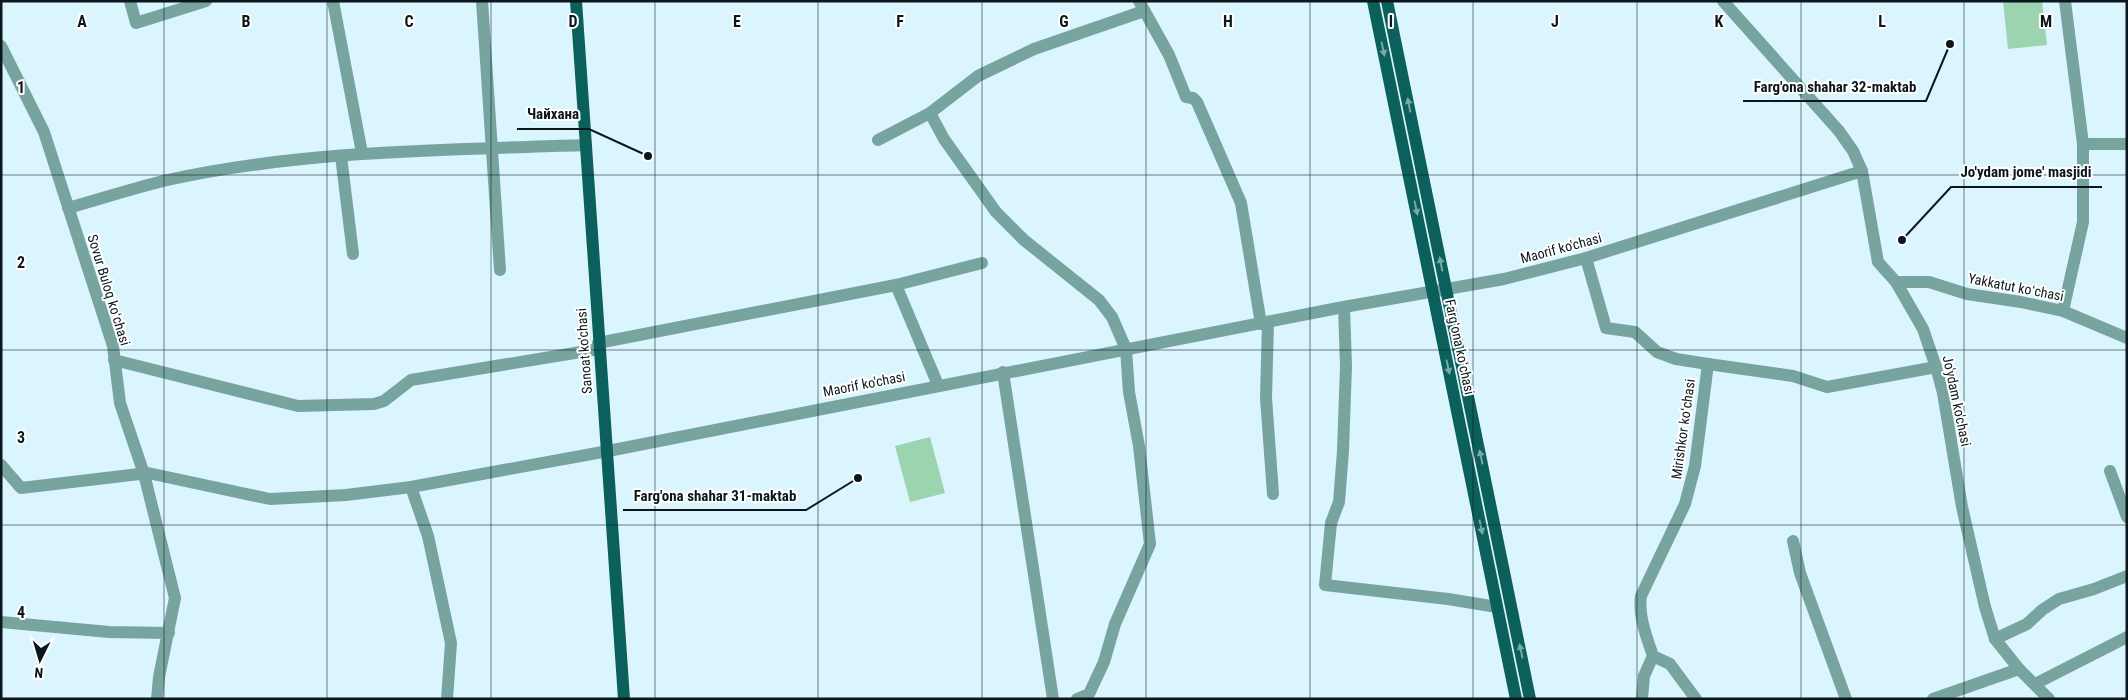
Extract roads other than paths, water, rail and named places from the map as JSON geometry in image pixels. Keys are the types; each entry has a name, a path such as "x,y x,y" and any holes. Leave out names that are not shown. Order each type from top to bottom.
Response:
{"main road":[{"name":"Sanoat ko'chasi","path":"576,1 598,346 608,451 624,699"},
{"name":"Fargʻona koʻchasi","path":"1373,1 1516,699"},
{"name":"Fargʻona koʻchasi","path":"1387,1 1530,699"}],"street":[{"path":"130,1 136,23 206,1"},
{"path":"333,1 362,153"},
{"path":"482,1 490,148 500,270"},
{"path":"2063,311 2084,222 2083,144 2065,1"},
{"name":"Jo'ydam ko'chasi","path":"1732,4 1839,131 1852,151 1862,172 1878,262 1896,282 1923,329 1936,367 1943,393 1962,507 1984,607 1995,639 2019,668 2049,699"},
{"path":"878,140 930,114 978,76 1034,49 1141,6 1169,55 1186,97 1193,98 1197,102 1241,203 1264,323 1266,407 1273,494"},
{"name":"Sovur Buloq koʻchasi","path":"1,46 44,132 113,346 120,403 144,474 175,598 159,677 157,699"},
{"path":"930,114 944,139 996,212 1024,240 1100,300 1115,322 1126,349 1129,392 1140,446 1150,544 1119,615 1104,662 1086,697"},
{"path":"2083,144 2127,144"},
{"path":"68,208 163,181 256,165 362,153 586,145"},
{"path":"341,156 353,254"},
{"name":"Maorif ko'chasi","path":"1,465 21,488 148,473 270,499 346,495 411,487 608,451 1003,372 1344,307 1504,279 1586,258 1862,172"},
{"path":"1586,258 1606,328 1635,332 1657,352 1676,359 1708,364"},
{"path":"114,360 298,406 374,404 384,401 411,380 598,346 896,285 982,263"},
{"name":"Yakkatut koʻchasi","path":"1896,282 1929,282 1967,294 2021,302 2063,311 2127,338"},
{"path":"896,285 938,385"},
{"path":"1344,307 1346,366 1343,452 1339,502 1331,523 1325,584 1498,607"},
{"name":"Mirishkor koʻchasi","path":"1654,656 1645,632 1640,603 1641,596 1685,504 1701,426 1708,364 1793,376 1826,388 1936,367"},
{"path":"1003,372 1053,699"},
{"path":"2110,471 2127,517"},
{"path":"411,487 428,536 451,642 447,699"},
{"path":"1793,541 1800,573 1846,699"},
{"path":"1995,639 2027,624 2042,610 2059,599 2094,589 2127,576"},
{"path":"1,622 109,632 168,634"},
{"path":"2035,684 2127,637"},
{"path":"1642,699 1644,676 1654,656 1670,664 1696,699"},
{"path":"1933,699 2019,668"}],"place":[{"name":"Farg'ona shahar 32-maktab","path":"1950,44"},
{"name":"Чайхана","path":"648,156"},
{"name":"Jo'ydam jome' masjidi","path":"1902,240"},
{"name":"Farg'ona shahar 31-maktab","path":"858,478"}]}
